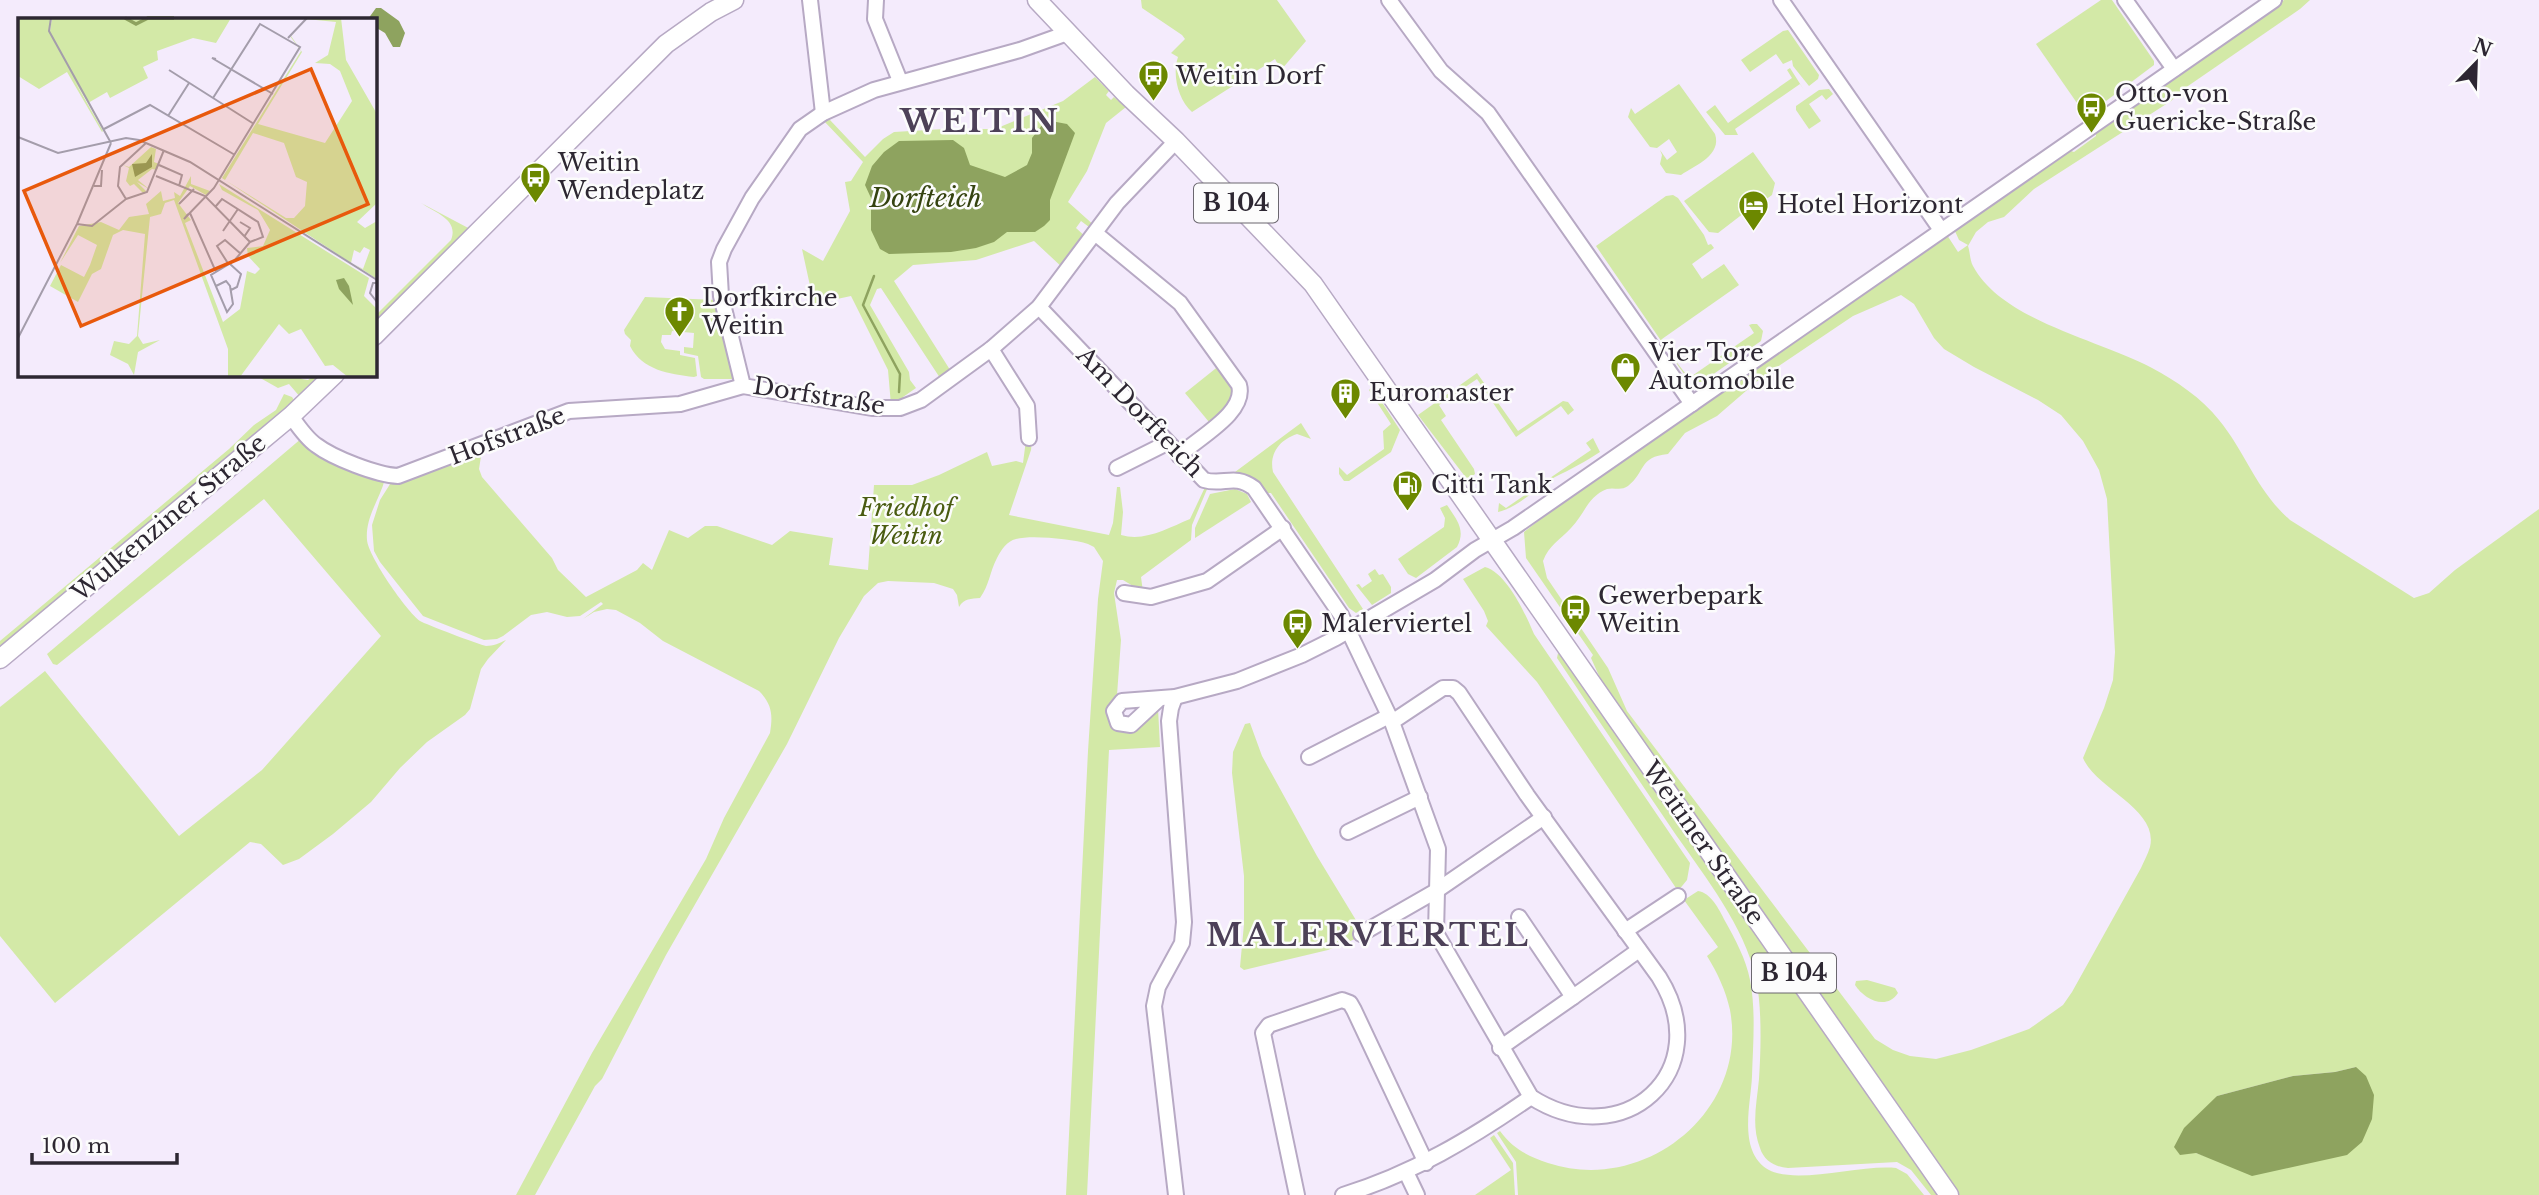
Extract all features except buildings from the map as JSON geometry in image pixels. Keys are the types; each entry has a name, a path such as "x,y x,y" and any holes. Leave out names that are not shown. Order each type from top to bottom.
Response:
{"main road":[{"path":"376,333 658,51 711,12 734,0"},
{"name":"B 104","path":"1037,0 1313,284 1492,540"},
{"name":"Wulkenziner Straße","path":"0,659 291,416 333,376"},
{"name":"Weitiner Straße","path":"1492,540 1949,1195"}],"street":[{"path":"810,0 823,113"},
{"path":"876,0 875,19 900,81"},
{"path":"1389,0 1441,71 1488,113 1692,404"},
{"path":"1781,0 1941,230"},
{"path":"2125,0 2174,69"},
{"path":"1159,699 1237,681 1276,666 1349,631 1435,580 2274,0"},
{"name":"Dorfstraße","path":"1067,30 1020,50 900,81 823,113 800,129 752,198 719,262 722,296 743,386 872,408 900,408 921,400 991,349 1038,307 1117,203 1176,141"},
{"path":"1095,233 1180,303 1239,385 1241,393 1236,408 1180,456"},
{"name":"Am Dorfteich","path":"1038,307 1167,443 1208,482 1238,479 1254,488 1283,528"},
{"path":"991,349 1027,406 1029,438"},
{"name":"Hofstraße","path":"291,416 316,445 334,456 390,476 398,476 569,411 680,404 743,386"},
{"path":"1116,468 1167,443"},
{"path":"1124,593 1151,597 1207,580 1283,528 1349,631 1391,719 1438,849 1436,933 1500,1048 1531,1097 1558,1112 1574,1116 1612,1116 1644,1101 1666,1077 1677,1046 1675,1010 1669,993 1478,725 1459,693 1453,688 1443,688 1391,719 1309,757"},
{"path":"1175,697 1169,721 1184,922 1181,943 1158,987 1154,1006 1176,1195"},
{"path":"1348,832 1419,797"},
{"path":"1360,934 1436,891 1544,817"},
{"path":"1625,931 1678,896"},
{"path":"1519,917 1573,997"},
{"path":"1500,1048 1639,950"},
{"path":"1297,1195 1263,1033 1269,1025 1342,1000 1350,1003 1354,1010 1426,1163"},
{"path":"1343,1195 1426,1163 1461,1144 1531,1097"},
{"path":"1406,1172 1417,1195"}],"green space":[{"path":"1141,0 1277,0 1306,41 1281,70 1275,59 1192,112 1183,101 1177,86 1178,57 1171,53 1185,39 1142,8"},
{"path":"2101,0 2112,0 2154,61 2154,65 2086,116 2036,44"},
{"path":"2284,0 2310,0 2188,86 2171,101 2034,189 2004,217 1988,222 1976,232 1968,246 1972,264 1987,285 2029,315 2131,358 2188,391 2205,404 2219,420 2268,496 2290,520 2414,598 2429,593 2455,570 2539,509 2539,1195 1957,1195 1609,698 1591,658 1593,655 1526,558 1524,532 1575,492 1947,235 1958,252 1968,245 1959,240 1954,229 2068,150 2074,152 2096,136 2096,130","holes":["1901,295 1914,304 1934,338 1944,349 2061,415 2083,441 2099,470 2107,499 2115,652 2113,680 2083,758 2100,780 2136,810 2145,821 2150,834 2150,847 2141,868 2063,1005 2029,1029 1971,1050 1936,1059 1910,1056 1875,1039 1627,711 1608,668 1547,578 1543,561 1545,555 1576,523 1595,496 1607,489 1628,486 1647,462 1668,454 1685,433 1717,416 1761,378 1853,316","2356,1067 2213,1159 2196,1153 2217,1096 2293,1076"]},
{"path":"1788,30 1819,75 1809,86 1793,66 1792,60 1783,64 1776,54 1750,72 1741,60"},
{"path":"1790,68 1804,90 1800,84 1735,129 1738,135 1725,135 1706,112 1715,105 1728,123 1792,78 1787,70"},
{"path":"1095,77 1109,91 1106,95 1111,100 1114,97 1126,107 1106,123 1087,171 1068,202 1096,227 1093,230 1081,221 1076,228 1087,238 1064,269 1034,241 976,260 913,265 894,281 952,373 942,381 881,288 877,289 870,305 916,388 903,397 906,403 891,405 888,370 851,296 814,304 802,249 823,261 850,211 845,182 851,181 863,162 823,120 830,120 865,157 894,132 995,129 1063,101"},
{"path":"1679,84 1715,134 1716,141 1715,148 1706,159 1681,175 1666,173 1660,164 1660,150 1667,160 1677,152 1669,139 1657,148 1650,147 1628,117 1631,108 1635,114"},
{"path":"1829,89 1833,94 1826,100 1822,95 1809,104 1821,121 1809,129 1796,106 1819,90"},
{"path":"1753,152 1775,183 1772,195 1718,233 1709,232 1684,201"},
{"path":"1673,195 1678,198 1704,235 1708,245 1711,244 1714,248 1692,264 1702,279 1724,264 1739,285 1662,339 1666,348 1596,246 1666,196"},
{"path":"421,203 472,230 376,325 376,315 451,240 452,227 439,214"},
{"path":"645,297 717,300 734,374 732,379 701,377 698,356 684,353 684,347 693,348 694,333 672,331 671,335 662,335 661,342 665,349 680,351 680,355 695,358 697,376 666,372 642,361 630,346 631,340 624,330"},
{"path":"1757,324 1763,331 1761,341 1702,382 1689,378 1754,333 1749,325"},
{"path":"1220,365 1237,388 1235,402 1209,422 1185,393"},
{"path":"1477,373 1518,431 1563,401 1568,402 1574,410 1568,415 1561,406 1516,437 1477,379 1439,405 1446,416 1441,420 1474,469 1475,474 1470,478 1470,483 1418,415"},
{"path":"257,376 299,376 308,380 313,376 325,376 301,398 289,384 278,388"},
{"path":"1372,387 1400,430 1391,452 1349,481 1344,481 1339,474 1339,467 1347,475 1384,449 1383,431 1391,424 1369,390"},
{"path":"284,394 292,397 296,403 0,648 0,641 254,425 276,410"},
{"path":"1301,423 1311,439 1297,434 1280,444 1274,454 1273,472 1363,609 1356,613 1349,608 1271,493 1263,493 1231,475"},
{"path":"302,438 385,479 370,516 367,540 381,570 414,616 424,623 486,646 506,640 481,669 470,709 465,715 427,742 371,802 333,834 299,859 283,865 261,844 250,842 55,1003 0,936 0,707 45,671 179,836 262,770 381,636 264,499 57,665 53,664 47,654"},
{"path":"1593,438 1600,452 1548,481 1514,506 1498,512 1499,503 1506,508 1591,450 1586,443"},
{"name":"Friedhof Weitin","path":"1026,440 1032,440 1031,450 1009,515 1109,535 1117,487 1120,487 1123,512 1121,535 1139,537 1190,519 1206,485 1208,487 1192,525 1191,540 1141,577 1143,592 1123,580 1117,580 1114,593 1121,640 1117,695 1111,701 1107,713 1110,724 1115,729 1129,731 1158,708 1160,747 1109,750 1087,1195 1066,1195 1088,751 1103,561 1094,547 1088,544 1032,537 1016,539 1007,544 997,558 980,598 965,600 959,607 953,589 934,583 888,581 878,583 864,596 839,638 787,744 666,955 602,1079 595,1086 535,1195 516,1195 592,1053 706,859 724,818 770,733 770,710 759,691 663,641 640,623 616,610 594,612 583,619 603,604 601,602 580,616 567,617 547,612 531,615 497,639 484,640 423,616 374,551 372,525 380,500 392,481 482,450 479,469 482,477 552,558 558,570 586,597 637,570 643,563 652,570 669,530 688,538 705,526 717,526 772,545 790,531 833,538 829,565 868,570 874,485 912,485 987,452 992,466 1016,461 1023,463"},
{"path":"1235,489 1247,494 1251,502 1195,538 1195,528 1210,494"},
{"path":"1447,505 1457,520 1460,541 1457,547 1416,578 1408,574 1398,559 1444,527 1445,518 1440,508"},
{"path":"1485,567 1501,577 1508,586 1534,634 1690,863 1687,880 1678,891 1537,682 1486,626 1488,621 1484,611 1463,579"},
{"path":"1375,569 1379,575 1383,574 1391,587 1391,593 1372,605 1356,585 1359,584 1362,588 1372,581 1368,574"},
{"path":"1558,653 1575,669 1942,1195 1931,1195 1911,1170 1897,1162 1788,1168 1774,1165 1764,1156 1757,1139 1755,1122 1760,1055 1759,1002 1756,978 1743,940 1711,885 1557,658"},
{"path":"1250,723 1262,756 1317,856 1365,935 1328,950 1244,970 1240,967 1244,924 1244,876 1232,773 1233,752 1245,724"},
{"path":"1698,891 1711,898 1720,912 1740,949 1750,980 1754,1028 1748,1127 1749,1140 1759,1162 1769,1170 1796,1175 1896,1168 1907,1174 1924,1195 1518,1195 1516,1162 1497,1133 1500,1131 1521,1151 1548,1163 1584,1170 1620,1167 1653,1156 1682,1137 1706,1112 1723,1081 1732,1047 1730,1010 1721,982 1707,956 1718,947 1684,900"},
{"path":"1867,980 1895,988 1898,993 1887,1001 1875,1001 1864,995 1855,985 1856,981"},
{"path":"1494,1135 1513,1163 1515,1195 1475,1195 1511,1170 1490,1138"}],"water":[{"path":"376,8 381,8 399,21 405,33 400,47 393,47 385,33 376,28 376,18 369,18"},
{"name":"Dorfteich","path":"1051,121 1067,124 1075,133 1050,200 1050,220 1044,226 1035,232 1007,232 994,242 951,252 889,254 880,249 871,230 871,198 865,185 872,166 884,152 899,141 953,140 964,148 970,165 1005,177 1027,165 1032,153 1032,138 1042,125"},
{"path":"2356,1067 2366,1076 2374,1095 2372,1119 2362,1142 2347,1155 2252,1176 2196,1153 2180,1155 2174,1147 2184,1128 2217,1096 2293,1076"}],"waterway":[{"path":"874,276 863,305 900,374 899,392"}],"place":[{"name":"Weitin Dorf","path":"1153,103"},
{"name":"Otto-von Guericke-Straße","path":"2092,135"},
{"name":"Weitin Wendeplatz","path":"535,204"},
{"name":"Hotel Horizont","path":"1754,232"},
{"name":"Dorfkirche Weitin","path":"679,339"},
{"name":"Vier Tore Automobile","path":"1626,394"},
{"name":"Euromaster","path":"1346,420"},
{"name":"Citti Tank","path":"1408,512"},
{"name":"Gewerbepark Weitin","path":"1575,637"},
{"name":"Malerviertel","path":"1298,651"}],"district":[{"name":"WEITIN","path":"980,121"},
{"name":"MALERVIERTEL","path":"1368,935"}]}
